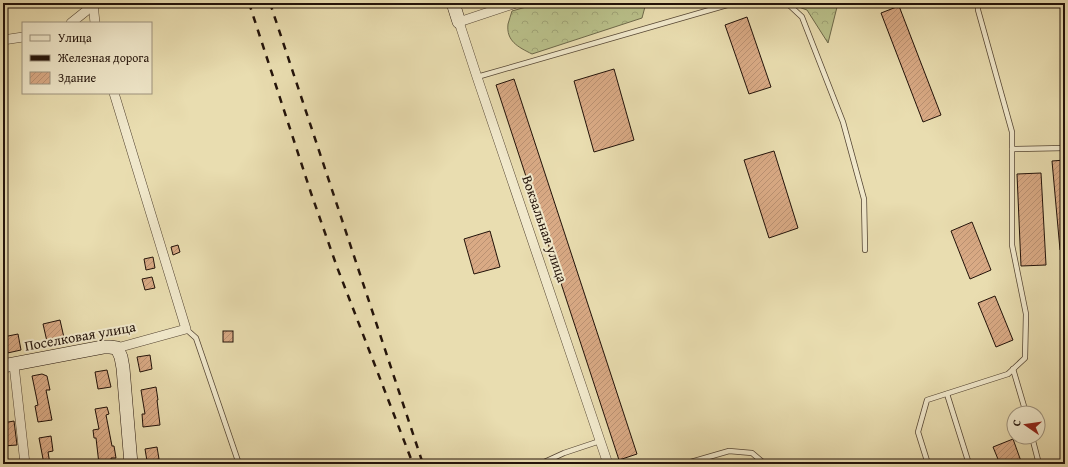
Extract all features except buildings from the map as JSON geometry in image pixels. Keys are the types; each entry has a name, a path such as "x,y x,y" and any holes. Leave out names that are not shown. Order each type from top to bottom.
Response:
{"street":[{"path":"72,22 86,12 90,3"},
{"path":"93,3 96,22"},
{"name":"Вокзальная улица","path":"453,3 608,464"},
{"path":"459,22 516,3"},
{"path":"3,40 22,37"},
{"path":"114,94 186,329"},
{"name":"Поселковая улица","path":"9,365 102,347 117,348 186,329"},
{"path":"117,348 121,357 123,368 131,464"},
{"path":"9,365 25,464"}],"lane":[{"path":"477,77 734,3"},
{"path":"787,3 802,17 843,122 864,200 865,250"},
{"path":"928,464 918,432 927,400 1008,374 1025,358 1026,314 1012,245 1012,132 978,10 978,3"},
{"path":"1012,149 1065,148"},
{"path":"186,329 196,338 239,464"},
{"path":"1013,369 1024,405"},
{"path":"947,394 969,464"},
{"path":"540,464 564,453 600,441"},
{"path":"1034,445 1039,464"},
{"path":"684,464 729,451 752,453 766,464"}],"green space":[{"path":"540,3 646,3 642,18 532,54 514,43 509,35 508,24 512,11"},
{"path":"793,3 838,3 828,43 807,10 793,5"}],"railway":[{"path":"249,3 311,193 337,267 413,464"},
{"path":"270,3 423,464"}]}
